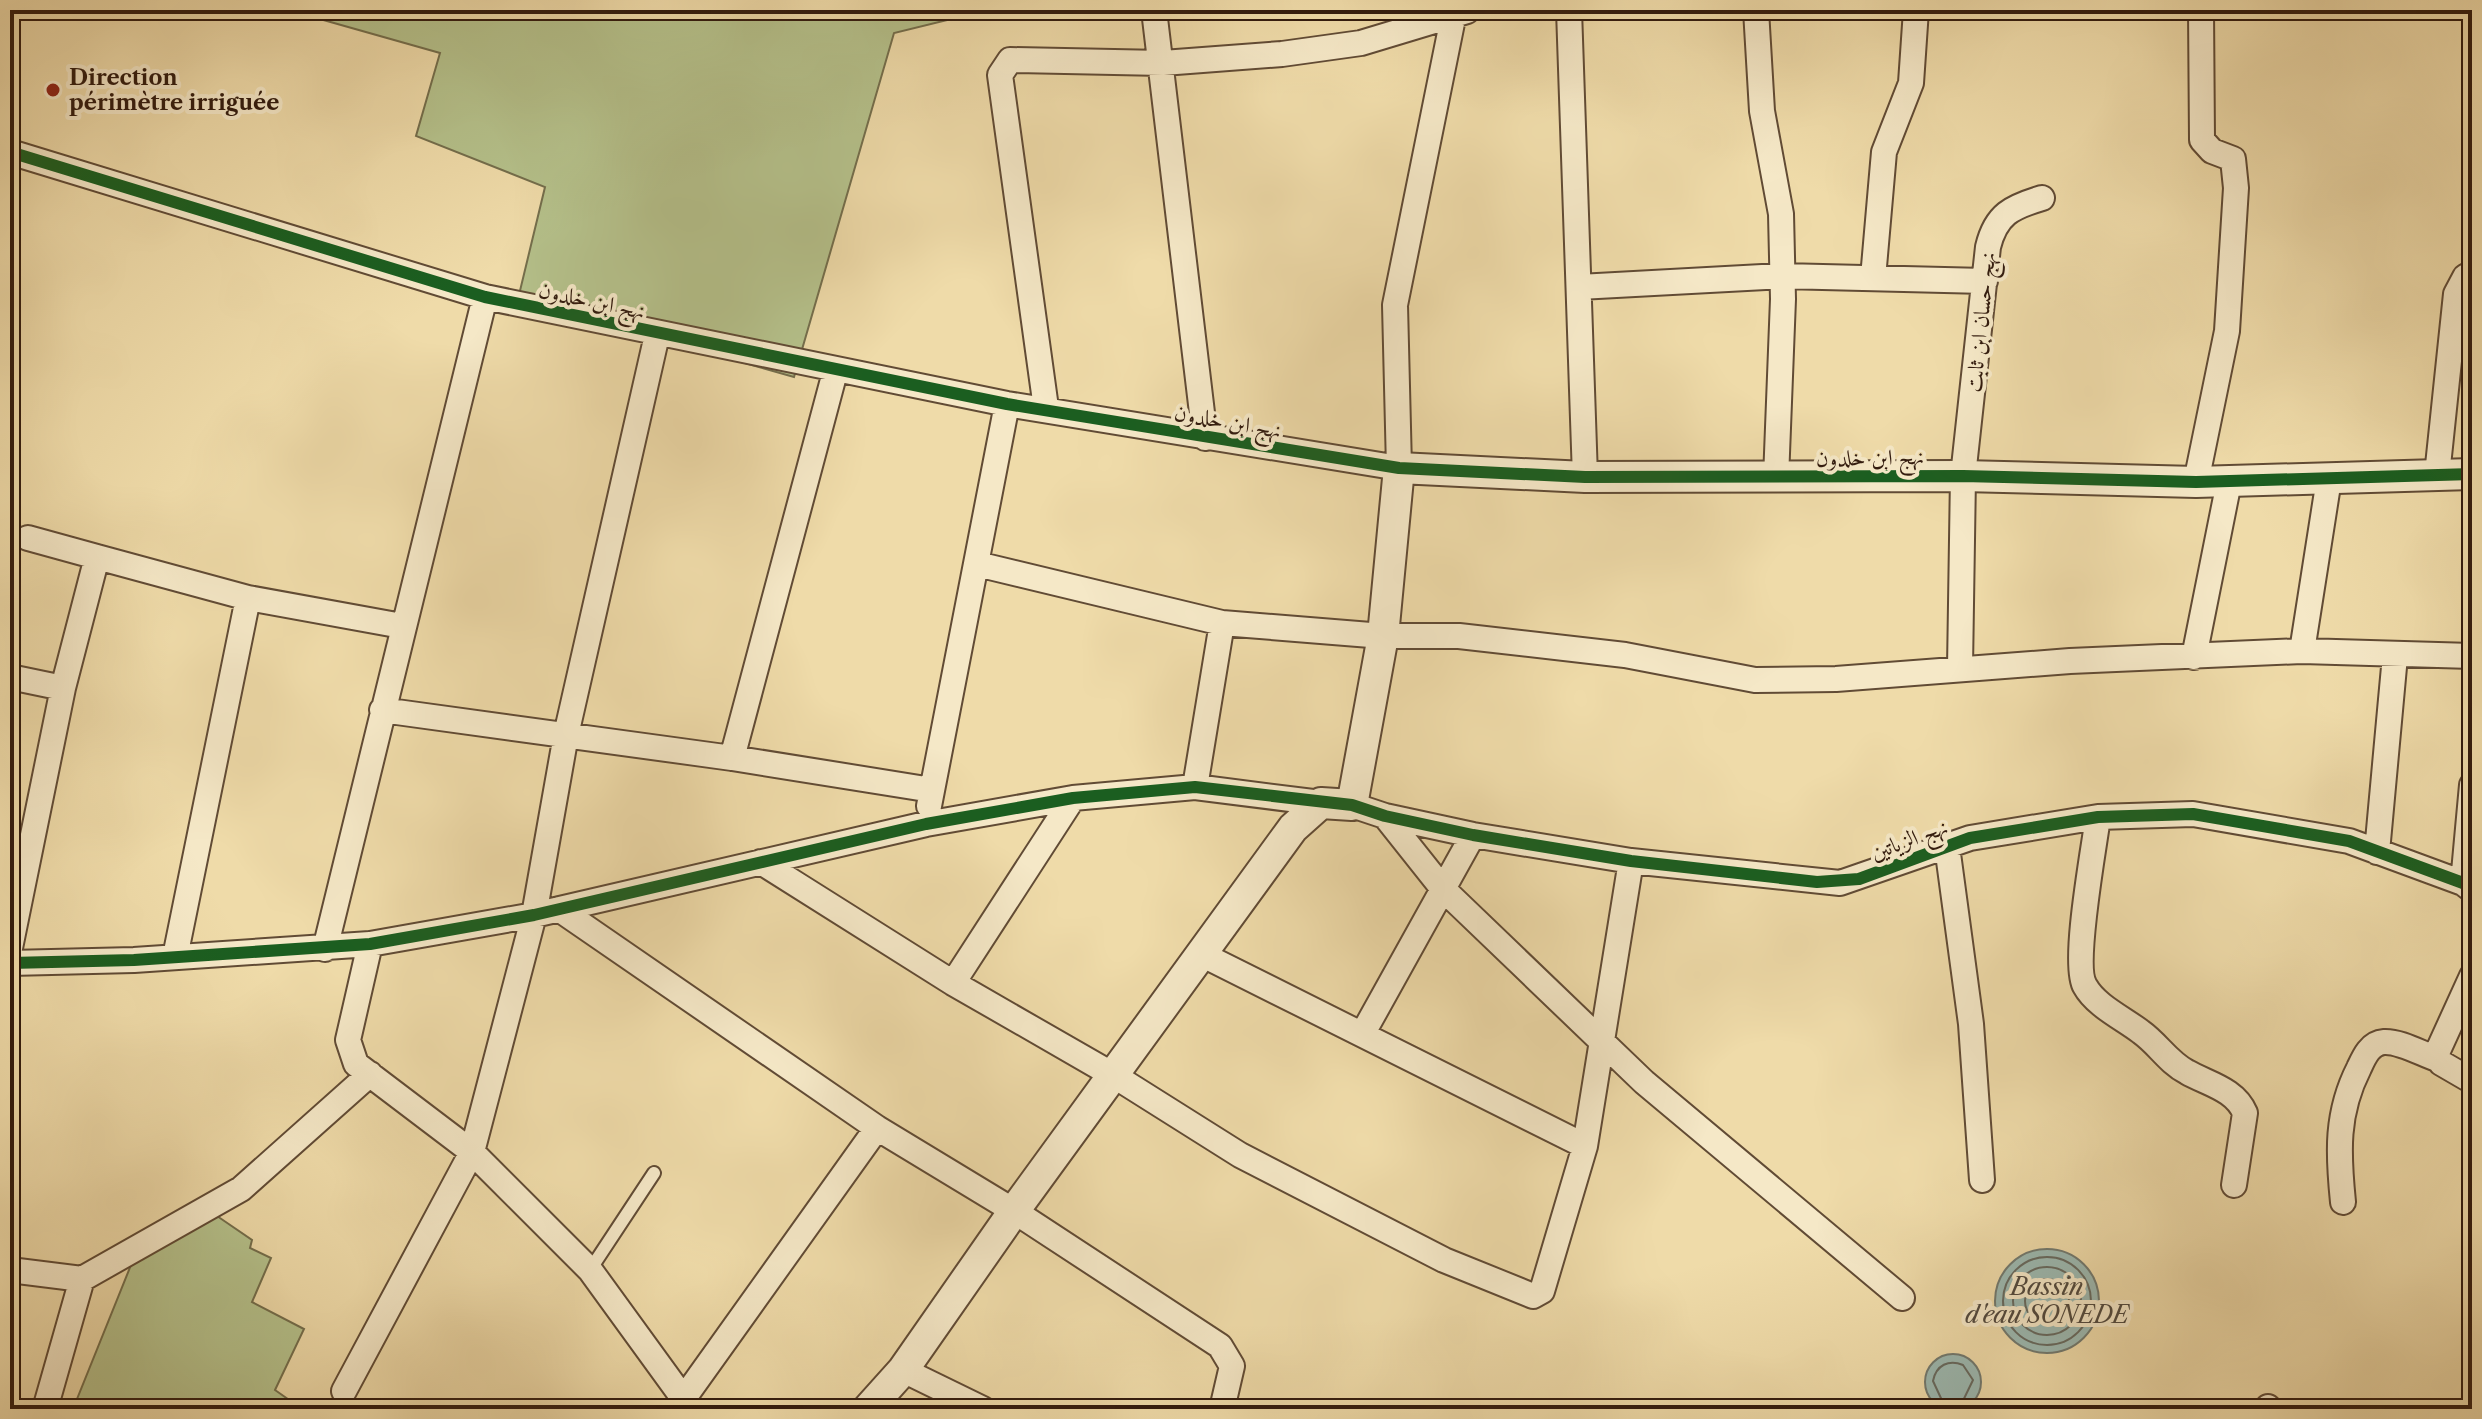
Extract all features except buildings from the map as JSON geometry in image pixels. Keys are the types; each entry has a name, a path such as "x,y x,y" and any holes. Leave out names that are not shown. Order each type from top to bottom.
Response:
{"street":[{"path":"1154,10 1163,63 1205,438"},
{"path":"1569,10 1585,477"},
{"path":"1756,10 1762,111 1781,214 1776,479"},
{"path":"1873,278 1884,152 1911,83 1916,10"},
{"path":"2196,482 2227,331 2236,188 2233,159 2212,151 2202,140 2201,10"},
{"path":"10,963 175,957 370,944 534,915 926,824 1073,798 1195,787 1352,805 1383,636 1399,468 1395,305 1462,12 1361,43 1163,63 1010,60 1000,75 1046,408"},
{"name":"نهج ابن خلدون","path":"10,152 485,297 835,372 1205,438 1399,468 1585,477 1776,479 1963,476 2196,482 2472,474"},
{"name":"نهج حسان ابن ثابت","path":"1960,668 1963,476 1988,247 1998,219 2012,207 2042,198"},
{"path":"2437,475 2456,294 2465,277 2472,273"},
{"path":"1579,287 1782,276 1985,281"},
{"path":"325,949 485,297"},
{"path":"344,1391 472,1152 534,915 566,735 657,335"},
{"path":"732,758 835,372"},
{"path":"926,824 1007,404"},
{"path":"2302,651 2329,479"},
{"path":"2194,657 2229,482"},
{"path":"28,538 248,598 402,626"},
{"path":"10,948 19,852 97,557"},
{"path":"977,564 1222,623 1383,636 1459,636 1625,655 1755,680 1836,679 1960,668 2302,651 2472,656"},
{"path":"175,957 248,598"},
{"path":"1195,787 1222,623"},
{"path":"2377,852 2395,656"},
{"path":"10,677 63,688"},
{"path":"382,710 732,758 932,790"},
{"path":"2468,886 2472,785"},
{"path":"953,983 1073,798"},
{"path":"868,1409 903,1370 1014,1211 1293,828 1321,803"},
{"name":"نهج الزياتين","path":"1352,805 1385,816 1473,835 1631,861 1840,883 1970,838 2098,817 2193,814 2349,841 2468,886"},
{"path":"1385,816 1443,889 1605,1041 1644,1082 1902,1298"},
{"path":"2098,817 2079,955 2081,979 2093,997 2146,1035 2180,1069 2233,1095 2241,1104 2245,1113 2234,1185"},
{"path":"1363,1033 1473,835"},
{"path":"1947,846 1971,1024 1982,1180"},
{"path":"761,862 953,983 1113,1075 1240,1155 1444,1260 1533,1296 1542,1291 1585,1146 1605,1041 1631,861"},
{"path":"559,909 877,1128 1014,1211 1220,1346 1232,1366 1222,1409"},
{"path":"370,944 348,1040 356,1064 472,1152 590,1270 688,1403 877,1128"},
{"path":"1203,955 1585,1146"},
{"path":"2437,1059 2437,1046 2472,976"},
{"path":"2343,1202 2338,1151 2340,1116 2365,1056 2377,1044 2389,1042 2437,1059 2472,1081"},
{"path":"10,1270 82,1279 241,1189 370,1074"},
{"path":"45,1409 82,1279"},
{"path":"903,1370 983,1409"}],"lane":[{"path":"590,1270 654,1173"}],"green space":[{"path":"288,10 988,10 894,33 794,377 518,299 545,187 416,136 440,53"},
{"path":"217,1216 252,1240 250,1248 271,1258 252,1302 304,1329 275,1390 302,1409 73,1409 131,1265"}],"water":[{"name":"Bassin d'eau SONEDE","path":"2047,1249 2067,1253 2084,1264 2095,1281 2099,1301 2095,1321 2084,1338 2067,1349 2047,1353 2027,1349 2010,1338 1999,1321 1995,1301 1999,1281 2010,1264 2027,1253"},
{"name":"Bassin d'eau SONEDE","path":"1953,1354 1973,1362 1981,1382 1973,1402 1953,1410 1933,1402 1925,1382 1933,1362"}],"cycle path":[{"path":"10,152 485,297 1007,404 1399,468 1585,477 1963,476 2196,482 2472,474"},
{"path":"10,963 134,960 370,944 534,915 926,824 1073,798 1195,787 1352,805 1385,816 1473,835 1631,861 1817,882 1859,879 1970,838 2098,817 2193,814 2349,841 2463,883 2472,890"}],"place":[{"name":"Direction périmètre irriguée","path":"53,90"}]}
